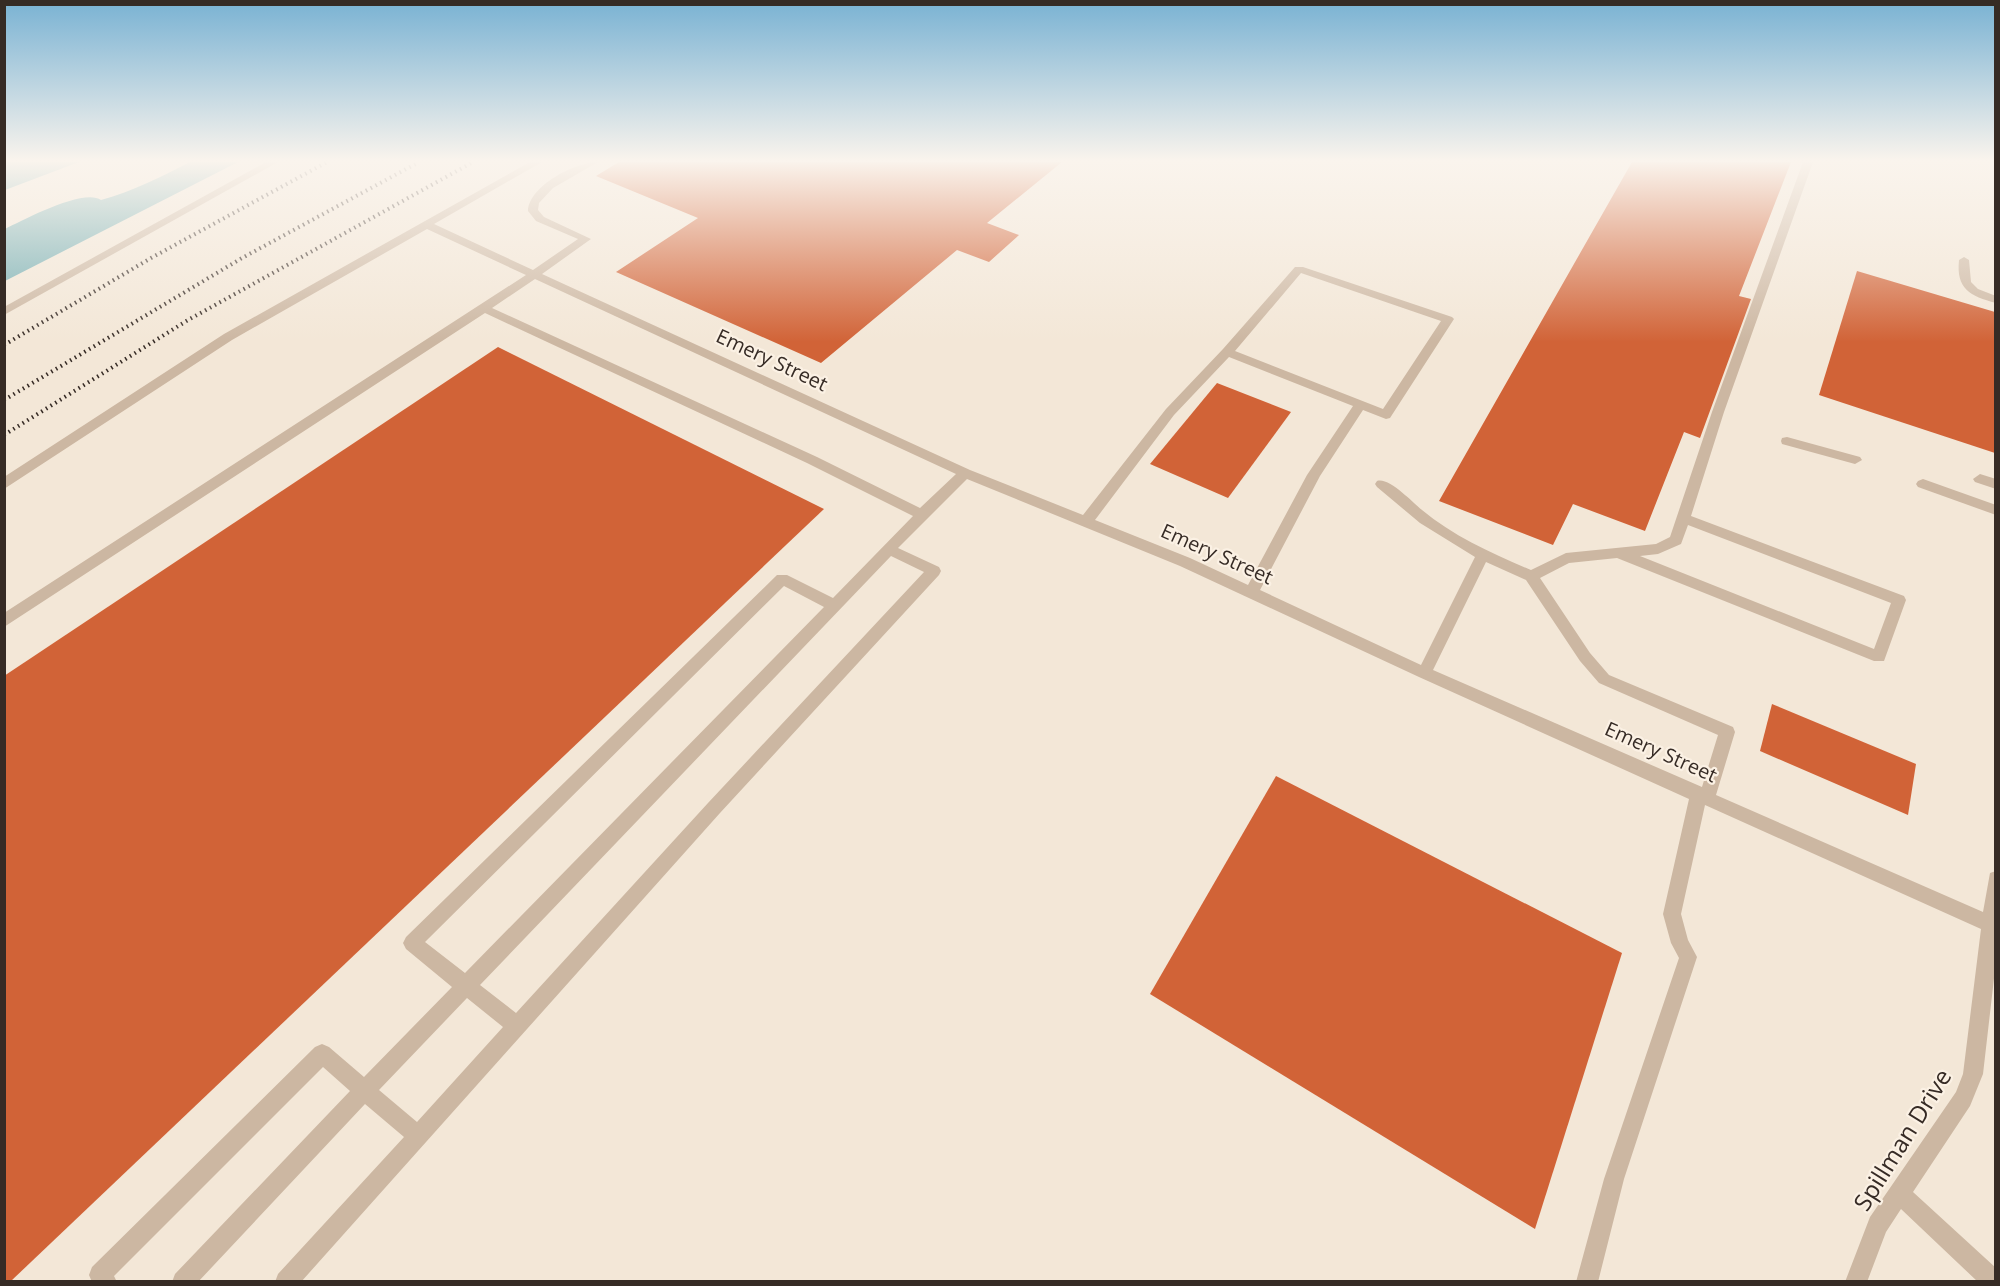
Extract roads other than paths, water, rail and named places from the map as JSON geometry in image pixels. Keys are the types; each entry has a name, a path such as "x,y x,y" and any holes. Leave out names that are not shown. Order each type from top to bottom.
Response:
{"street":[{"path":"4,312 165,222"},
{"path":"4,484 228,337 432,222"},
{"path":"4,621 586,239 550,222"},
{"path":"1530,576 1566,558 1658,549 1676,540 1718,412 1787,222"},
{"name":"Emery Street","path":"427,225 965,473 1185,562 1424,673 1994,925"},
{"path":"1964,260 1962,275 1965,284 1974,291 1995,300"},
{"path":"1086,522 1156,428 1194,383 1227,352 1299,268 1448,319 1386,415 1227,352"},
{"path":"484,308 922,514"},
{"path":"1251,593 1314,476 1360,405"},
{"path":"1787,441 1855,460"},
{"path":"183,1281 888,549 965,473"},
{"path":"1980,479 1995,484"},
{"path":"1382,484 1425,520 1483,555 1530,576 1585,657 1604,679 1727,732 1703,795 1672,914 1680,943 1688,957 1614,1179 1587,1281"},
{"path":"1923,484 1995,510"},
{"path":"1618,553 1879,657 1899,600 1683,518"},
{"path":"286,1281 934,571 888,549"},
{"path":"1424,673 1483,555"},
{"path":"517,1026 412,943 782,579 834,605"},
{"name":"Spillman Drive","path":"1856,1281 1878,1225 1963,1099 1973,1074 1994,925 1995,879"},
{"path":"106,1281 100,1275 322,1054 418,1136"},
{"path":"1899,1193 1995,1281"}],"water":[{"path":"20,222 120,222 5,281 5,229"}],"railway":[{"path":"4,345 151,258 217,222"},
{"path":"4,400 242,258 308,222"},
{"path":"4,435 188,320 365,222"}]}
